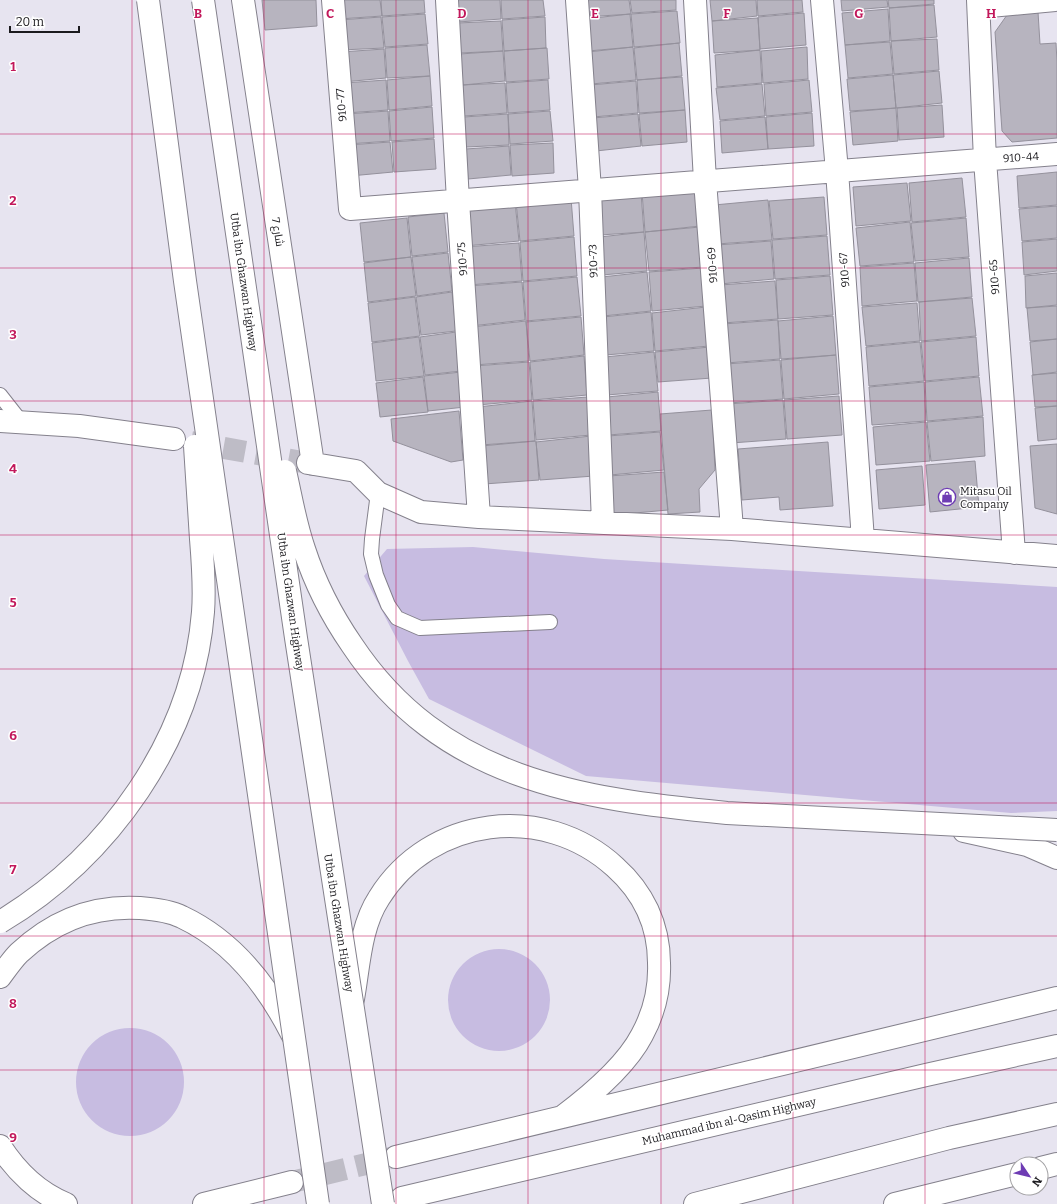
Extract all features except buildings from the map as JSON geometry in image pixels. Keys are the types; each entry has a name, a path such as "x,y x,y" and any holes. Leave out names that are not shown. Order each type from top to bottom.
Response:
{"main road":[{"path":"148,0 185,281 318,1204"},
{"name":"Utba ibn Ghazwan Highway","path":"203,0 296,638 352,1006 392,1201"},
{"name":"شارع 7","path":"243,0 310,463 356,471 378,493"},
{"name":"910-77","path":"332,0 350,209"},
{"name":"910-75","path":"447,0 458,201 479,517"},
{"name":"910-73","path":"577,0 590,190 603,523"},
{"name":"910-69","path":"695,0 705,181 732,529"},
{"name":"910-67","path":"822,0 837,171 863,540"},
{"path":"979,4 1055,0"},
{"name":"910-65","path":"979,4 985,160 1014,553"},
{"name":"910-44","path":"350,209 1057,154"},
{"path":"243,272 296,522 304,550 314,576 338,625 359,656 382,685 409,712 455,746 485,762 514,774 574,792 675,808 727,813 1057,830"},
{"path":"0,922 41,894 70,869 97,842 122,813 144,782 164,749 186,697 200,640 204,582 185,281"},
{"path":"0,421 79,426 174,439"},
{"path":"378,493 421,512 479,517 732,529 1057,556"},
{"path":"931,824 1027,845 1057,858"},
{"path":"352,1006 365,931 370,914 388,884 404,867 429,848 447,838 467,831 487,827 507,826 544,830 561,834 582,843 606,859 619,870 630,882 647,908 657,939 660,972 654,1005 642,1036 625,1059 606,1080 585,1100 562,1117"},
{"path":"0,977 18,954 40,935 66,920 94,911 123,907 152,909 181,916 210,933 237,955 260,980 279,1008 294,1039"},
{"path":"396,1157 1057,998"},
{"name":"Muhammad ibn al-Qasim Highway","path":"392,1201 926,1075 1057,1046"},
{"path":"695,1204 949,1138 1057,1114"},
{"path":"0,1146 7,1157 22,1174 40,1189 66,1204"},
{"path":"895,1204 1009,1176"},
{"path":"204,1204 292,1182"}],"lane":[{"path":"0,395 22,423"},
{"path":"378,493 371,554 376,575 388,605 397,618 420,628 550,622"}],"shaded area":[{"path":"473,547 604,559 1057,587 1057,811 1011,813 586,776 429,699 364,576 387,549"},
{"path":"499,949 519,952 528,957 542,971 547,980 550,1000 547,1020 542,1029 528,1043 519,1048 499,1051 479,1048 470,1043 456,1029 451,1020 448,1000 451,980 456,971 470,957 479,952"},
{"path":"130,1028 151,1032 168,1044 180,1061 184,1082 180,1103 168,1120 151,1132 130,1136 109,1132 92,1120 80,1103 76,1082 80,1061 92,1044 109,1032"}],"tunnel":[{"path":"191,442 308,463"},
{"path":"292,1182 395,1157"}],"place":[{"name":"Mitasu Oil Company","path":"947,497"}]}
